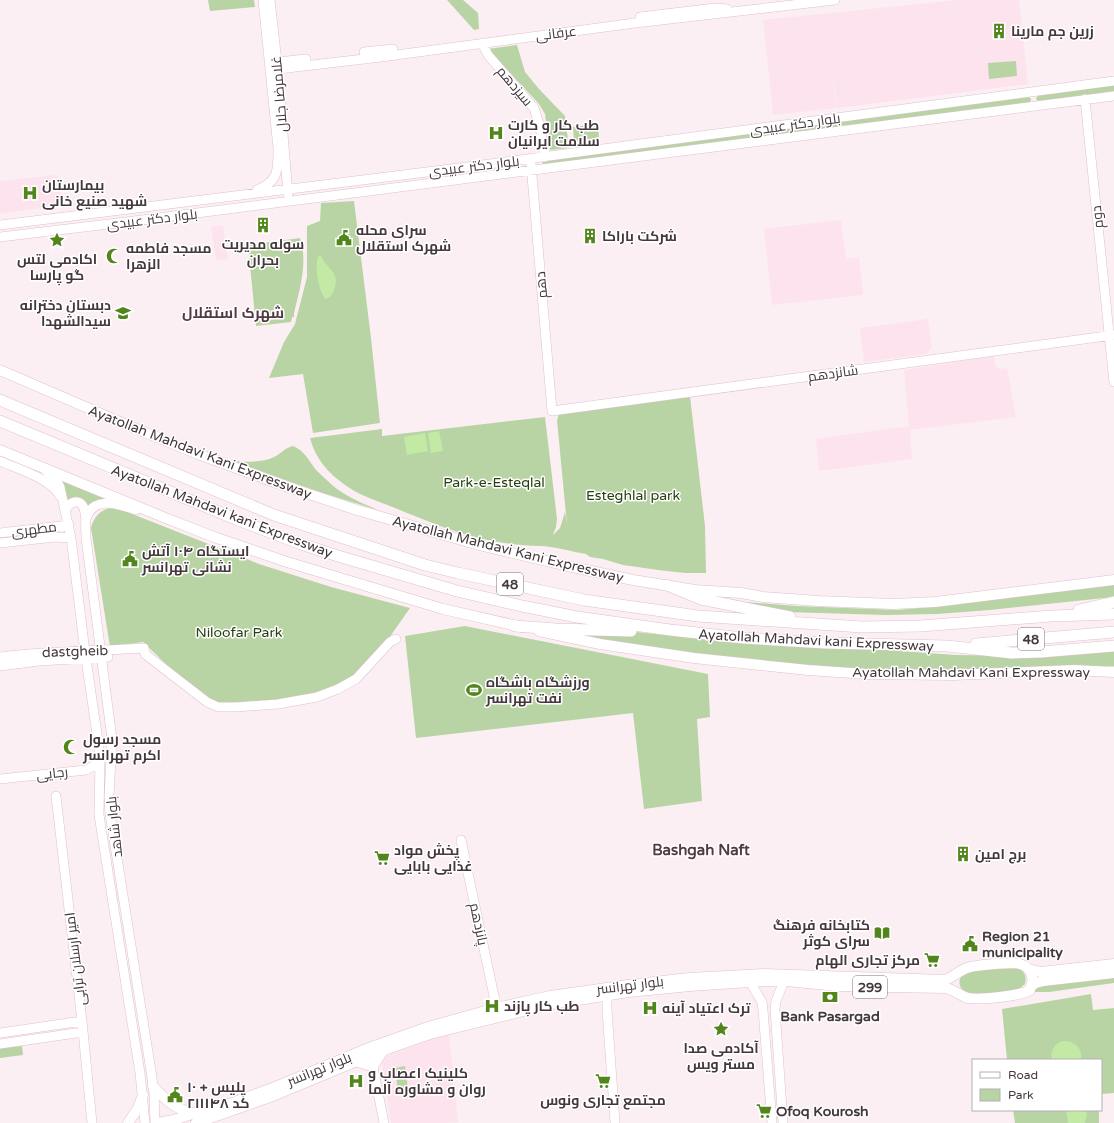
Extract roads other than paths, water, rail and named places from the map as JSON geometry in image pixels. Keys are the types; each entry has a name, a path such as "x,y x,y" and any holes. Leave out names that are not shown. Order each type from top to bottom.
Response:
{"highway":[{"name":"Ayatollah Mahdavi Kani Expressway","path":"0,400 274,515 425,565 584,600 698,616 862,627 921,626 1051,616 1114,614"},
{"name":"Ayatollah Mahdavi kani Expressway","path":"0,421 238,520 301,544 457,591 577,617 670,630 758,639 825,643 947,646"},
{"path":"667,585 701,599 792,618 812,624"},
{"name":"Ayatollah Mahdavi Kani Expressway","path":"1051,616 1114,602"},
{"path":"515,626 556,629 670,630"},
{"name":"Ayatollah Mahdavi Kani Expressway","path":"947,646 1114,632"},
{"name":"Ayatollah Mahdavi Kani Expressway","path":"947,646 1012,653 1114,646"}],"main road":[{"name":"غلامرضا جلال","path":"263,0 273,66 289,201"},
{"name":"غلامرضا جلال","path":"246,195 270,184 275,178 278,168 270,0"},
{"name":"عرفانی","path":"273,66 671,13 810,0"},
{"name":"عرفانی","path":"273,66 381,57 635,23 835,0"},
{"name":"سیزدهم","path":"482,43 488,56 534,108 540,127 545,157"},
{"name":"بلوار دکتر عبیدی","path":"0,225 354,182 1114,81"},
{"name":"بلوار دکتر عبیدی","path":"0,237 1114,96"},
{"name":"دوم","path":"1085,100 1111,335 1114,382"},
{"name":"دهم","path":"530,159 552,411"},
{"name":"شانزدهم","path":"552,411 1111,335"},
{"name":"Ayatollah Mahdavi Kani Expressway","path":"2,370 100,414 198,454 288,487 357,510 479,545 633,580 695,590 741,593 779,598 893,604 935,602 1114,580"},
{"name":"Ayatollah Mahdavi Kani Expressway","path":"0,450 163,517 287,562 443,609 600,644 694,658 808,670 866,674 954,675 1074,670 1113,672"},
{"path":"0,461 48,483 60,494 63,501"},
{"name":"بلوار شاهد","path":"44,468 58,483 71,538 100,759 99,815 101,831 143,1095 145,1123"},
{"path":"65,512 70,503 80,503 83,505 86,519"},
{"path":"86,519 95,507 106,503 163,517"},
{"name":"بلوار شاهد","path":"86,519 87,546 112,740 109,796 110,814 157,1123"},
{"name":"مطهری","path":"0,533 68,525"},
{"path":"53,527 55,537"},
{"path":"0,543 55,537 71,538"},
{"name":"dastgheib","path":"0,666 86,655 145,654 208,702 218,707 236,707 278,704 317,697 338,689 356,679 390,642 396,639"},
{"name":"dastgheib","path":"0,657 38,652 86,655"},
{"name":"رجایی","path":"0,779 86,770 95,765 100,759"},
{"name":"رجایی","path":"0,783 85,774 95,778 99,783"},
{"name":"امیر ارسلان ترابی","path":"56,796 82,1021 92,1123"},
{"name":"پانزدهم","path":"462,840 497,1012"},
{"name":"بلوار تهرانسر","path":"497,1012 550,996 689,978 787,974 945,980 955,976 960,971 971,967 1003,963 1020,963 1025,965 1030,970"},
{"path":"1032,986 1030,970 1041,972 1114,964"},
{"path":"1032,986 1042,981 1114,973"},
{"path":"955,976 954,984 956,992"},
{"path":"783,1123 776,1001 784,981"},
{"name":"بلوار تهرانسر","path":"157,1123 195,1118 263,1091 369,1054 428,1027 497,1012 690,986 750,982 784,981 836,986 945,988 969,998 1022,994 1030,990 1032,986"},
{"path":"750,982 762,1002 772,1123"},
{"path":"607,996 615,1123"},
{"path":"0,1033 82,1021"},
{"path":"0,1044 83,1032"},
{"path":"766,1046 772,1044 778,1046"},
{"path":"369,1054 384,1123"},
{"path":"369,1054 373,1067"},
{"path":"369,1054 373,1067"},
{"path":"128,1123 138,1108 143,1095 153,1090 195,1118"}],"place":[{"name":"زرین جم مارینا","path":"999,31"},
{"name":"طب کار و کارت سلامت ایرانیان","path":"496,133"},
{"name":"بیمارستان شهید صنیع خانی","path":"30,193"},
{"name":"سوله مدیریت بحران","path":"263,225"},
{"name":"شرکت باراکا","path":"590,236"},
{"name":"سرای محله شهرک استقلال","path":"344,238"},
{"name":"اکادمی لتس گو پارسا","path":"57,240"},
{"name":"مسجد فاطمه الزهرا","path":"114,256"},
{"name":"دبستان دخترانه سیدالشهدا","path":"123,313"},
{"name":"ایستگاه ۱۰۴ آتش ‌نشانی تهرانسر","path":"130,559"},
{"name":"ورزشگاه باشگاه نفت تهرانسر","path":"474,690"},
{"name":"مسجد رسول اکرم تهرانسر","path":"71,747"},
{"name":"برج امین","path":"963,854"},
{"name":"پخش مواد غذایی بابایی","path":"382,858"},
{"name":"کتابخانه فرهنگ سرای کوثر","path":"882,933"},
{"name":"Region 21 municipality","path":"970,944"},
{"name":"مرکز تجاری الهام","path":"932,960"},
{"name":"Bank Pasargad","path":"830,997"},
{"name":"طب کار پازند","path":"492,1006"},
{"name":"ترک اعتیاد آینه","path":"650,1008"},
{"name":"آکادمی صدا مستر ویس","path":"721,1029"},
{"name":"کلینیک اعصاب و روان و مشاوره آلما","path":"356,1081"},
{"name":"مجتمع تجاری ونوس","path":"603,1081"},
{"name":"پلیس + ۱۰ کد ۲۱۱۱۴۸","path":"175,1095"},
{"name":"Ofoq Kourosh","path":"764,1111"}],"district":[{"name":"شهرک استقلال","path":"233,313"},
{"name":"Bashgah Naft","path":"701,850"}],"park label":[{"name":"Park-e-Esteqlal","path":"494,482"},
{"name":"Esteghlal park","path":"633,495"},
{"name":"Niloofar Park","path":"239,632"}]}
